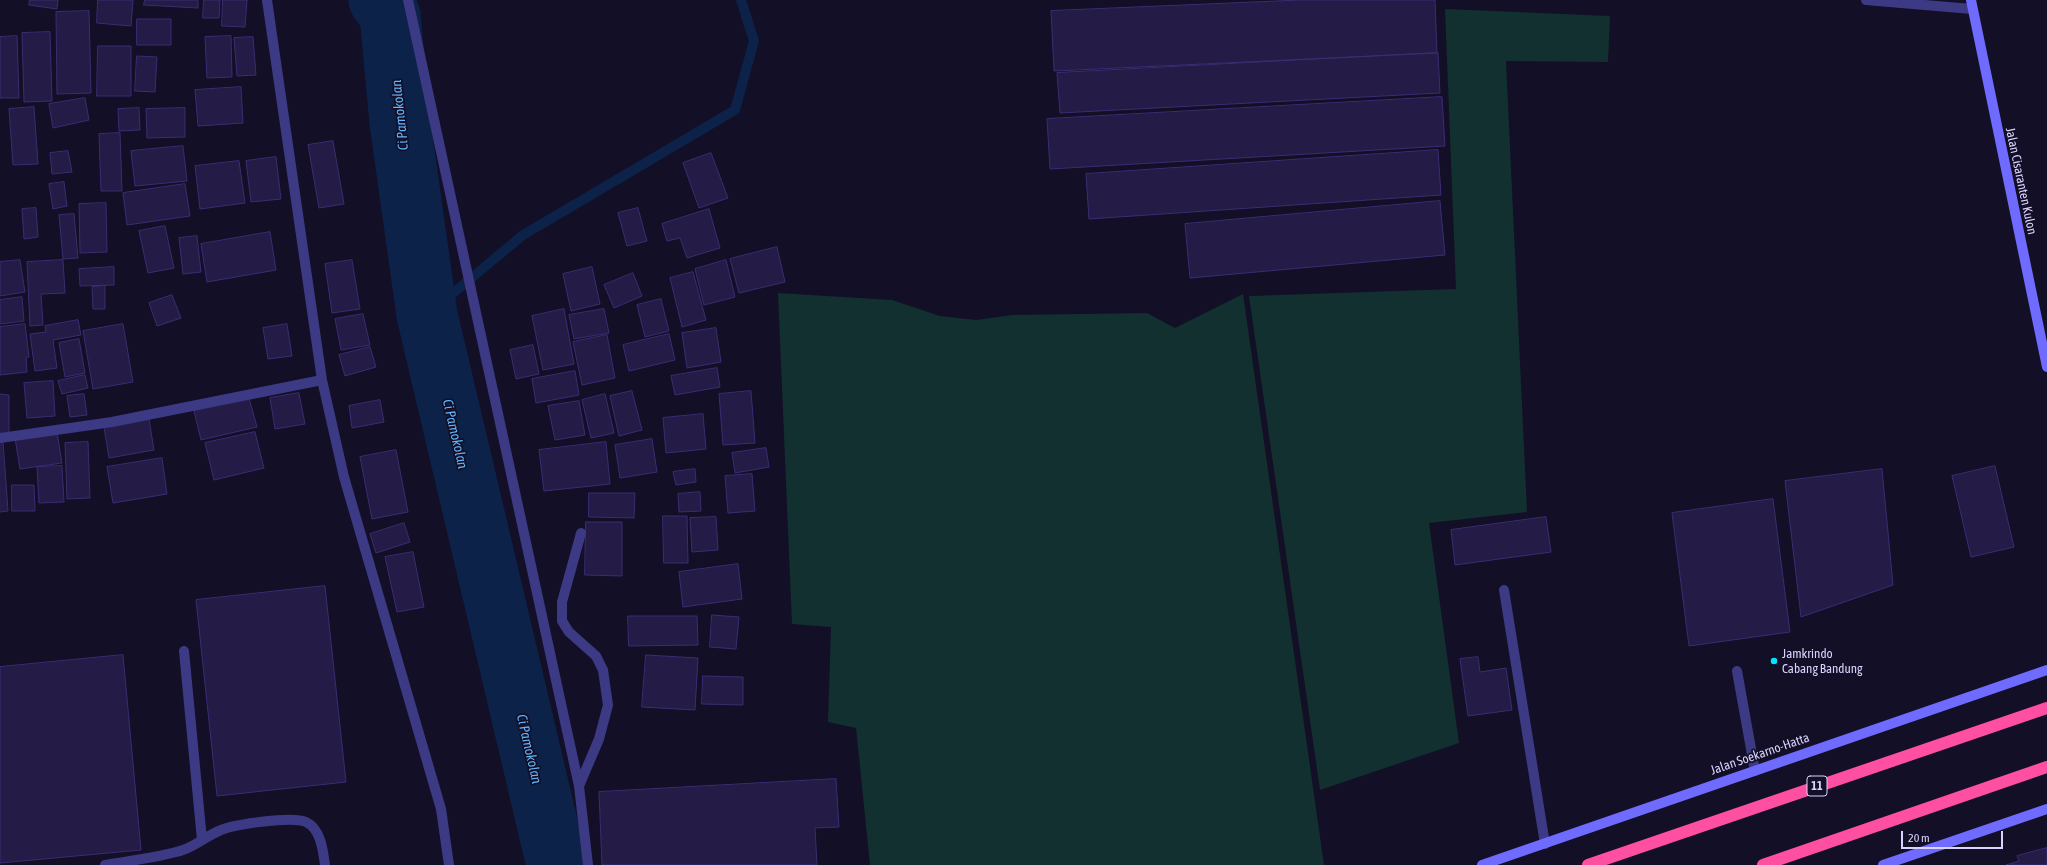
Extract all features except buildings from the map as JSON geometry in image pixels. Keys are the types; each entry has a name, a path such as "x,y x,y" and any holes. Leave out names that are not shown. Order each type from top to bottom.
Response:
{"highway":[{"name":"11","path":"1588,865 2047,708"},
{"path":"1763,865 2047,767"}],"main road":[{"name":"Jalan Cisaranten Kulon","path":"1971,5 2047,367"},
{"name":"Jalan Soekarno-Hatta","path":"1482,865 2047,670"},
{"path":"1883,865 2047,809"}],"street":[{"path":"267,0 322,380 344,477 441,809 449,865"},
{"path":"408,0 474,312 579,786 588,865"},
{"path":"1866,0 1971,5"},
{"path":"0,438 112,422 322,380"},
{"path":"579,786 597,745 608,705 603,670 596,656 569,632 562,621 562,602 581,533"},
{"path":"1504,590 1544,844"},
{"path":"184,651 202,840"},
{"path":"1737,671 1755,771"},
{"path":"105,865 184,850 222,830 263,822 291,820 306,822 319,838 325,865"}],"green space":[{"path":"1445,9 1610,16 1608,62 1506,61 1527,512 1429,523 1459,743 1320,790 1249,296 1456,289"},
{"path":"778,293 892,300 940,316 976,320 1012,315 1147,313 1175,328 1243,294 1324,865 870,865 856,728 828,722 831,627 792,624"}],"waterway":[{"name":"Ci Pamokolan","path":"379,0 390,15 400,123 427,315 557,865"},
{"path":"427,315 523,235 735,110 754,41 741,0"}],"place":[{"name":"Jamkrindo Cabang Bandung","path":"1774,661"}]}
